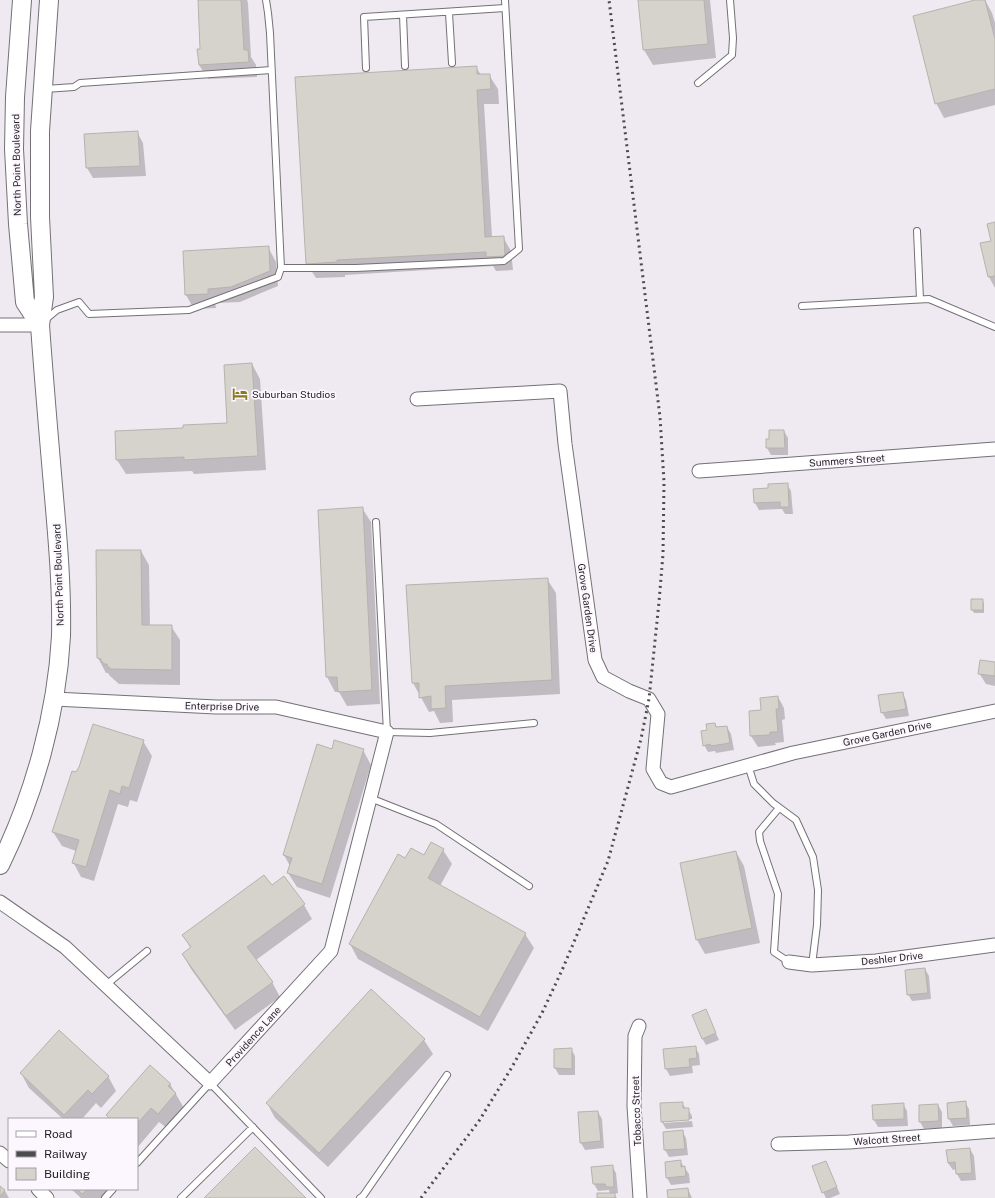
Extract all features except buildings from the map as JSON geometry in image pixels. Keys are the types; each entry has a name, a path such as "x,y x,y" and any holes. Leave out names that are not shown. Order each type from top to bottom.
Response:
{"main road":[{"name":"North Point Boulevard","path":"22,0 15,97 14,149 16,195 25,302 40,325"},
{"name":"North Point Boulevard","path":"0,865 16,831 25,806 46,733 54,699 60,636 61,588 40,325 44,297 39,172 42,89 49,0"}],"street":[{"path":"0,325 40,325"},
{"name":"Grove Garden Drive","path":"418,399 560,391 565,444 595,660 603,677 629,691 649,699 658,714 653,769 660,783 671,787 793,753 995,711"},
{"name":"Summers Street","path":"699,471 995,449"},
{"name":"Enterprise Drive","path":"54,699 216,707 276,707 387,732"},
{"name":"Providence Lane","path":"210,1083 331,951 387,732"},
{"path":"0,902 65,947 210,1083"},
{"name":"Deshler Drive","path":"789,962 812,965 876,961 995,945"},
{"name":"Tobacco Street","path":"640,1026 636,1036 634,1106 640,1198"},
{"name":"Walcott Street","path":"778,1144 849,1142 995,1131"},
{"path":"0,1152 8,1160"},
{"path":"39,1190 48,1198"}],"lane":[{"path":"40,325 57,310 79,302 89,314 189,310 278,277 281,268 268,13 266,0"},
{"path":"281,268 356,268 504,260 519,250 505,0"},
{"path":"698,82 732,55 733,38 730,0"},
{"path":"366,68 364,17 449,13 505,8"},
{"path":"449,13 452,63"},
{"path":"403,15 405,66"},
{"path":"42,89 74,87 80,83 271,70"},
{"path":"917,231 920,300"},
{"path":"802,306 929,299 995,327"},
{"path":"376,522 387,732 430,733 534,723"},
{"path":"748,765 754,784 779,808 796,820 814,857 818,890 817,925 812,965"},
{"path":"370,798 436,824 529,886"},
{"path":"779,808 759,832 760,841 778,894 774,952 789,962"},
{"path":"106,985 147,951"},
{"path":"360,1198 363,1196 446,1075"},
{"path":"138,1162 210,1083 321,1198"},
{"path":"181,1198 252,1127"},
{"path":"105,1198 112,1190"}],"railway":[{"path":"421,1198 479,1121 512,1067 542,1013 563,968 608,861 641,739 649,699 663,554 664,482 660,417 609,0"}],"place":[{"name":"Suburban Studios","path":"240,394"}]}
